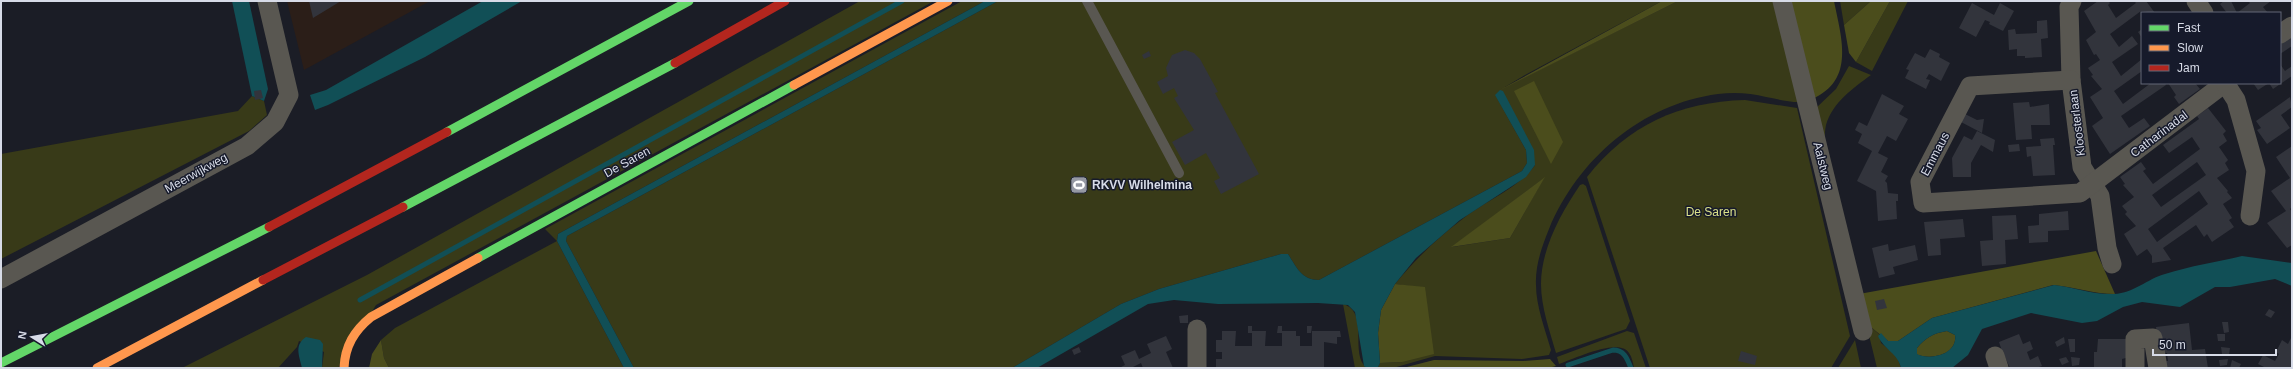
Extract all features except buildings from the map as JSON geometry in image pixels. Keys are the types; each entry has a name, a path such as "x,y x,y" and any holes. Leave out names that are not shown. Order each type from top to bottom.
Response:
{"main road":[{"path":"670,12 686,1"},
{"path":"1,363 315,204 689,1"},
{"path":"97,368 624,91 785,1"},
{"name":"De Saren","path":"344,368 348,347 354,334 365,320 378,312 948,1"}],"street":[{"name":"Meerwijkweg","path":"1,279 247,146 275,122 289,95 267,1"},
{"name":"Aalstweg","path":"1782,1 1863,331"},
{"name":"Kloosterlaan","path":"2072,1 2069,7 2071,80 2082,167 2100,196 2107,248 2112,264"},
{"path":"2196,1 2203,12"},
{"path":"2281,33 2292,26"},
{"name":"Emmaus","path":"2071,80 1970,86 1920,182 1923,203 2080,192 2093,184"},
{"name":"Catharinadal","path":"2093,184 2224,84"},
{"path":"2226,84 2236,100 2256,171 2250,216"},
{"path":"1197,328 1197,368"},
{"path":"2135,368 2136,339 2153,338 2158,368"}],"lane":[{"path":"1087,1 1179,173"}],"shaded area":[{"path":"287,1 430,1 304,70"},
{"path":"1662,1 1678,1 1500,90"},
{"path":"1787,1 1834,1 1842,43 1840,69 1835,81 1826,91 1812,99"},
{"path":"1871,1 1890,1 1856,62 1849,53 1844,25"},
{"path":"1534,81 1563,142 1551,164 1514,91"},
{"path":"1545,177 1510,238 1451,247"},
{"path":"2096,251 2115,294 2053,285 1932,318 1898,341 1888,341 1866,323 1859,294"},
{"path":"1395,284 1425,287 1434,354 1402,362 1380,363 1378,333 1381,310"},
{"path":"1947,331 1955,335 1955,342 1948,351 1929,357 1916,354 1917,348 1923,341 1938,333"},
{"path":"381,340 384,358 389,368 369,368 372,354"},
{"path":"1550,359 1556,366 1548,368 1403,368 1434,360 1523,361"}],"green space":[{"path":"860,1 934,1 376,305 338,368 322,368 324,352 299,341 297,347 278,368 182,368 367,275"},
{"path":"962,1 985,1 558,234 557,241 545,229"},
{"name":"RKVV Wilhelmina","path":"998,1 1662,1 1505,87 1678,1 1778,1 1799,102 1736,93 1718,94 1690,100 1664,109 1639,123 1616,139 1595,158 1577,180 1561,204 1546,236 1538,263 1536,293 1541,318 1551,350 1549,355 1522,359 1435,356 1393,368 1371,368 1378,367 1380,363 1402,362 1425,288 1395,284 1433,243 1469,214 1510,188 1528,174 1535,165 1495,95 1526,150 1527,163 1522,171 1319,280 1308,278 1300,272 1288,254 1281,254 1159,289 1121,304 1012,368 634,368 566,241 567,236","holes":["1544,178 1510,238 1452,247"]},
{"path":"1840,1 1871,1 1844,25"},
{"path":"1890,1 1908,1 1872,71 1856,62"},
{"path":"1849,66 1871,75 1857,85 1833,109 1826,125 1825,156 1815,109 1836,89"},
{"path":"252,96 264,101 267,115 249,131 1,259 1,154 238,111"},
{"name":"De Saren","path":"1745,100 1797,108 1850,336 1831,368 1650,368 1587,177 1620,143 1638,130 1657,120 1698,106"},
{"path":"1583,184 1586,186 1630,321 1626,329 1556,353 1542,302 1541,284 1544,258 1559,219 1580,185"},
{"path":"557,241 624,368 389,368 384,358 381,340 395,328"},
{"path":"1343,304 1351,309 1356,316 1358,324 1359,354 1362,362 1367,368 1355,368"},
{"path":"1866,323 1879,334 1881,343 1897,356 1901,368 1877,368"},
{"path":"1627,331 1634,333 1646,368 1634,368 1632,358 1629,353 1624,349 1616,347 1606,348 1585,354 1559,364 1557,357"},
{"path":"1855,340 1861,368 1838,368"}],"water":[{"path":"232,1 249,1 268,89 264,101 252,96"},
{"path":"483,1 522,1 425,57 315,110 310,95 326,90"},
{"path":"985,1 998,1 567,236 566,241 634,368 624,368 557,241 558,234"},
{"path":"1500,90 1503,91 1534,150 1535,165 1526,177 1460,220 1416,258 1395,284 1381,310 1378,333 1380,363 1378,367 1367,368 1364,366 1355,312 1348,305 1318,303 1218,304 1174,300 1148,304 1037,368 1012,368 1121,304 1159,289 1281,254 1288,254 1300,272 1308,278 1319,280 1522,171 1527,163 1526,150 1495,95"},
{"path":"2242,256 2292,263 2292,286 2275,279 2230,287 2215,287 2180,307 2142,302 2123,307 2097,321 2082,323 2031,313 1982,329 1968,355 1952,368 1901,368 1897,359 1878,336 1881,333 1888,341 1898,341 1932,318 2054,285 2106,294 2121,293 2134,289 2158,276 2174,271","holes":["1947,331 1955,335 1955,342 1948,351 1929,357 1917,354 1917,348 1930,336"]},
{"path":"306,337 320,340 323,344 322,368 302,368 298,351 300,343"}],"waterway":[{"path":"360,300 902,1"},
{"path":"1568,365 1617,350 1620,351 1626,358 1631,368"}],"traffic: fast":[{"path":"447,132 689,1"},
{"path":"403,207 675,63"},
{"path":"478,258 794,85"},
{"path":"1,363 269,227"}],"traffic: slow":[{"path":"794,85 948,1"},
{"path":"344,368 348,346 355,333 371,317 478,258"},
{"path":"97,368 263,280"}],"traffic: jam":[{"path":"675,63 785,1"},
{"path":"269,227 447,132"},
{"path":"263,280 403,207"}],"place":[{"name":"RKVV Wilhelmina","path":"1079,185"}]}
